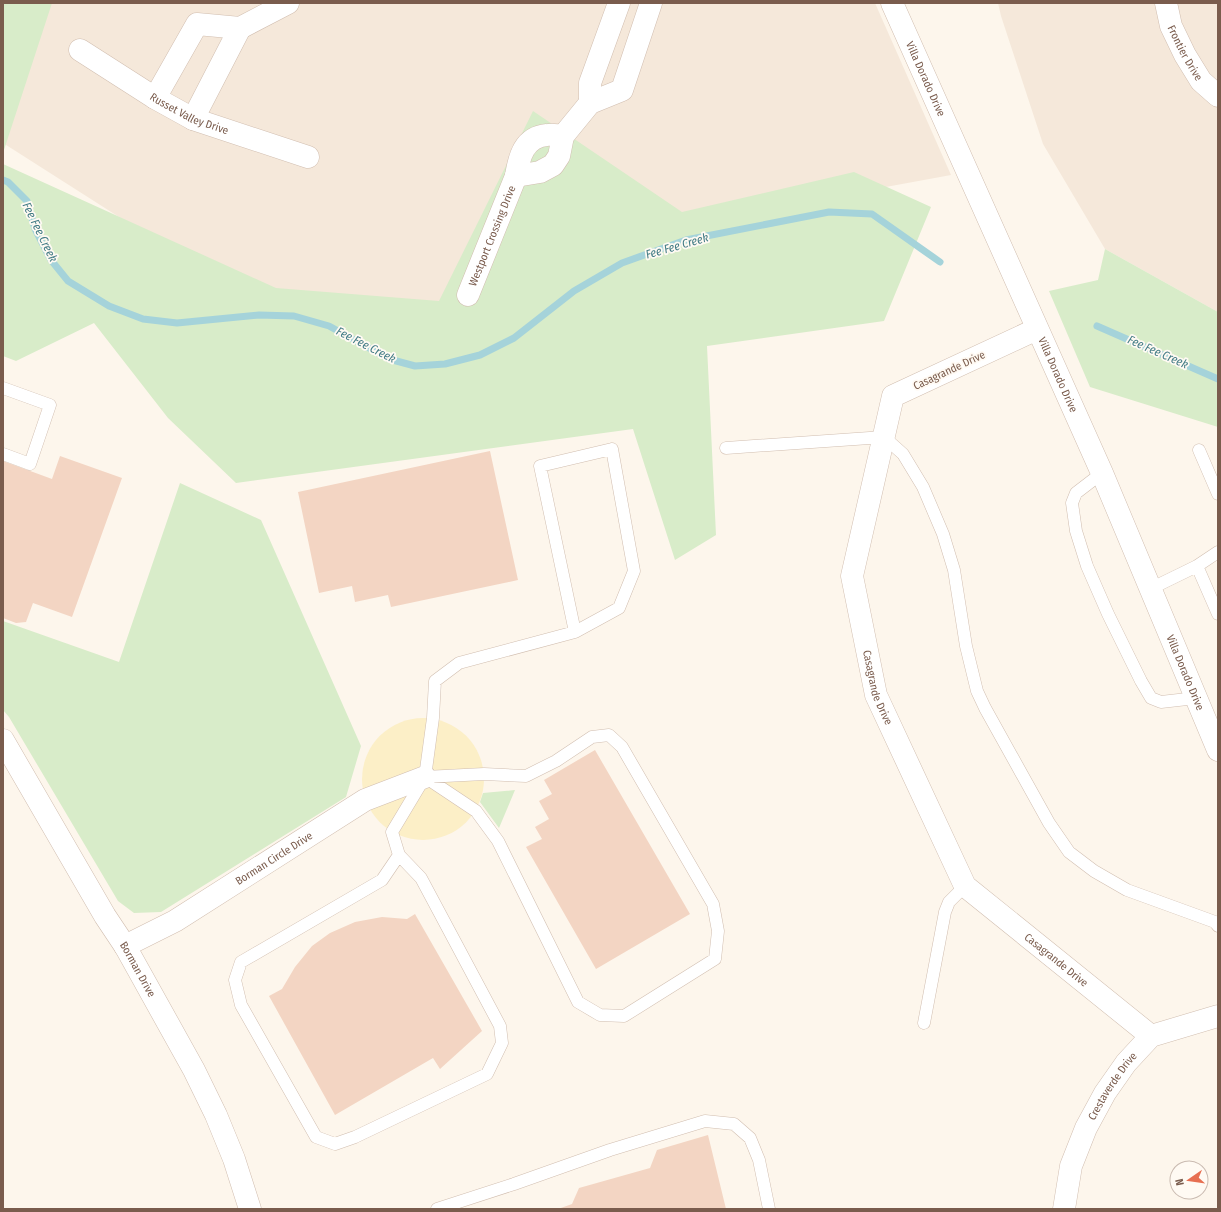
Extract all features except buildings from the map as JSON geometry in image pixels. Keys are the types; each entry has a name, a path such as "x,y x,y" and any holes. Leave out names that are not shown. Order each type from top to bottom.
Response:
{"street":[{"path":"155,98 197,24 240,28 288,3"},
{"path":"590,103 590,83 619,3"},
{"name":"Westport Crossing Drive","path":"516,176 540,172 553,165 559,156 564,136 590,103 622,90 651,3"},
{"name":"Villa Dorado Drive","path":"892,3 1102,473 1196,698 1213,722 1218,750"},
{"name":"Frontier Drive","path":"1166,3 1171,26 1185,55 1201,81 1218,96"},
{"path":"193,119 240,28"},
{"name":"Russet Valley Drive","path":"80,50 155,98 193,119 308,157"},
{"name":"Westport Crossing Drive","path":"468,296 516,176 518,162 524,147 533,140 547,135 564,136"},
{"name":"Casagrande Drive","path":"1037,329 893,396 852,576 876,695 964,886 1151,1036"},
{"name":"Borman Drive","path":"3,740 105,916 125,946 216,1115 234,1159 250,1209"},
{"name":"Borman Circle Drive","path":"125,946 175,921 365,800 425,777"},
{"path":"1151,1036 1218,1016"},
{"name":"Crestaverde Drive","path":"1064,1209 1071,1166 1086,1128 1105,1093 1126,1064 1151,1036"}],"lane":[{"path":"3,388 50,405 30,464 3,454"},
{"path":"726,448 884,437 903,454 923,487 943,534 954,570 966,646 977,691 1049,823 1069,852 1094,871 1127,890 1215,922 1218,926"},
{"path":"399,855 382,880 240,962 235,980 241,1006 316,1137 336,1144 355,1137 487,1074 502,1043 500,1026 421,878 399,855 392,832 425,777 433,718 435,681 459,664 575,632 619,608 634,571 612,449 540,466 575,632"},
{"path":"1199,450 1218,494"},
{"path":"1102,473 1076,493 1072,503 1076,531 1087,566 1108,614 1151,698 1160,702 1196,698"},
{"path":"1150,588 1197,566 1218,552"},
{"path":"1197,566 1218,614"},
{"path":"609,735 622,747 713,904 718,931 715,959 624,1016 600,1015 578,1002 498,841 476,811 425,777 484,774 526,776 556,761 592,738 609,735"},
{"path":"924,1023 945,912 949,902 964,886"},
{"path":"437,1209 610,1150 705,1121 734,1124 750,1138 759,1160 769,1209"}],"shaded area":[{"path":"3,3 875,3 951,175 685,224 487,328 257,305 3,143"},
{"path":"998,3 1218,3 1218,312 1105,249 1043,144"}],"green space":[{"path":"3,3 52,3 3,153"},
{"path":"533,111 682,212 854,172 931,207 884,321 707,346 716,535 675,560 633,429 236,483 168,418 94,323 16,361 3,356 3,164 276,288 439,301"},
{"path":"1105,249 1218,312 1218,427 1090,387 1049,291 1098,280"},
{"path":"180,483 261,520 361,746 346,797 161,912 134,913 118,901 9,717 3,710 3,621 119,662"},
{"path":"515,790 499,828 480,802 483,793"}],"sand":[{"path":"423,718 446,722 457,728 466,736 474,745 480,756 484,779 480,802 474,813 466,822 457,830 446,836 423,840 400,836 389,830 380,822 372,813 366,802 362,779 366,756 372,745 380,736 389,728 400,722"}],"waterway":[{"name":"Fee Fee Creek","path":"3,180 8,182 27,201 35,229 51,260 68,281 109,306 143,319 177,323 259,315 294,316 329,326 389,359 415,366 445,364 480,355 514,338 574,291 622,263 686,240 829,212 872,214 940,262"},
{"name":"Fee Fee Creek","path":"1097,326 1218,379"}]}
